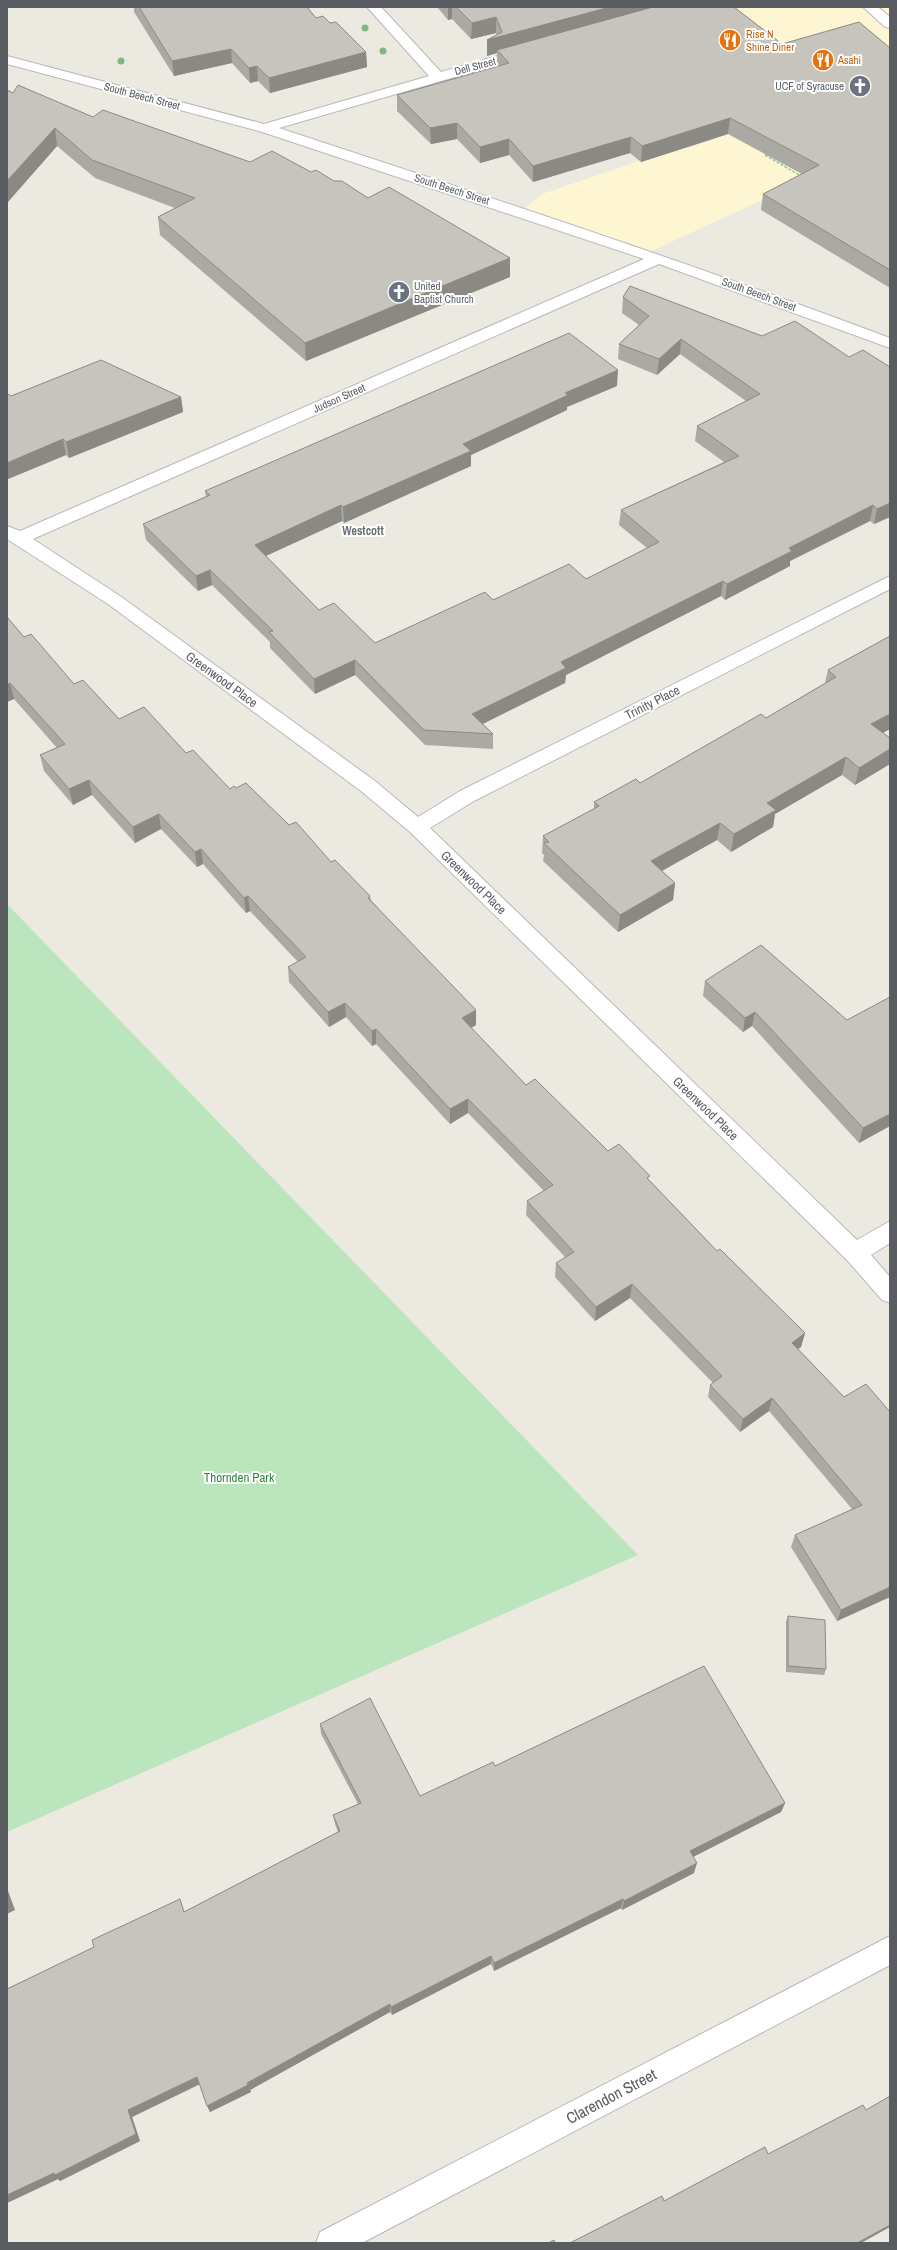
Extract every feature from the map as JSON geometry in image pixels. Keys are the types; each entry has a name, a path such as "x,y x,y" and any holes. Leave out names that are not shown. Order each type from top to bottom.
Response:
{"street":[{"path":"374,7 437,76"},
{"path":"870,7 890,24"},
{"name":"Dell Street","path":"264,128 437,76 542,47"},
{"name":"South Beech Street","path":"7,60 264,128 462,192 658,259 890,343"},
{"name":"Judson Street","path":"14,535 658,259"},
{"name":"Greenwood Place","path":"14,535 114,600 368,786 418,827 855,1253 890,1293"},
{"name":"Trinity Place","path":"418,827 467,796 890,582"},
{"path":"855,1253 890,1231"},
{"name":"Clarendon Street","path":"331,2243 890,1950"}],"path":[{"path":"765,155 805,178"}],"shaded area":[{"path":"687,7 890,7 890,223 793,186 645,254 520,212 542,194 636,162 714,140 609,29"}],"green space":[{"name":"Thornden Park","path":"7,904 638,1555 7,1832"}],"building":[{"path":"139,7 307,7 316,18 323,16 330,23 336,22 366,52 269,78 257,66 249,68 231,49 172,61"},
{"path":"456,7 610,7 487,40 502,32 496,17 472,23"},
{"path":"653,7 734,7 782,44 859,22 890,48 890,270 763,194 819,165 730,118 642,146 631,137 533,166 509,139 480,147 457,123 430,128 397,95 509,63 497,50"},
{"path":"18,85 93,117 103,110 250,162 272,151 311,172 316,170 334,181 342,181 368,198 389,187 510,258 305,343 158,217 195,198 92,160 55,128 7,181 7,90 13,93"},
{"path":"630,286 762,336 795,321 849,357 863,350 890,367 890,503 877,509 873,505 789,548 792,551 727,584 723,581 561,662 566,668 472,714 493,734 424,730 355,660 314,679 269,632 273,631 210,570 196,576 143,524 210,495 205,491 569,333 618,370 565,393 568,395 463,444 471,451 343,507 341,505 255,545 319,610 334,603 375,643 485,592 493,600 569,564 586,579 659,542 621,510 739,456 697,426 760,394 681,339 659,359 619,344 649,316 623,297"},
{"path":"101,360 181,397 66,442 63,439 7,463 7,394 11,396"},
{"path":"7,617 24,637 31,634 74,684 83,680 119,719 144,707 186,753 193,750 230,789 234,786 236,788 246,783 289,825 296,822 331,862 335,860 370,896 368,898 476,1010 462,1018 526,1085 535,1079 608,1151 619,1144 650,1176 647,1178 717,1251 720,1249 805,1333 792,1343 844,1397 866,1384 890,1412 890,1587 841,1610 795,1535 862,1505 772,1398 743,1419 710,1385 722,1376 632,1284 596,1307 556,1263 574,1252 527,1201 553,1185 468,1099 450,1109 376,1029 372,1031 345,1003 328,1012 288,967 306,957 248,896 244,898 201,849 195,852 159,814 133,827 89,780 69,789 40,755 65,744 10,683 7,685"},
{"path":"890,636 890,714 871,724 890,738 890,749 859,768 846,757 767,803 776,810 734,834 720,823 651,861 675,883 620,915 544,843 549,842 543,836 599,806 594,802 636,779 640,783 761,714 766,718 836,677 828,670"},
{"path":"761,945 847,1020 890,997 890,1114 863,1128 755,1012 745,1018 705,981"},
{"path":"788,1616 825,1620 826,1669 788,1666"},
{"path":"704,1666 785,1803 690,1851 697,1863 624,1901 623,1899 494,1963 491,1956 391,2007 390,2004 247,2083 248,2085 207,2106 197,2077 128,2110 136,2134 55,2175 54,2173 7,2195 7,1989 94,1947 92,1940 180,1899 184,1912 340,1831 333,1815 361,1803 320,1724 370,1698 420,1796 493,1762 495,1766"},
{"path":"890,2096 890,2225 857,2243 570,2243 662,2196 664,2201 765,2147 768,2154 863,2105 866,2110"},
{"path":"554,2240 555,2243 548,2243"}],"place":[{"name":"Rise N Shine Diner","path":"730,40"},
{"name":"Asahi","path":"823,60"},
{"name":"UCF of Syracuse","path":"860,86"},
{"name":"United Baptist Church","path":"399,292"}],"district":[{"name":"Westcott","path":"363,531"}]}
